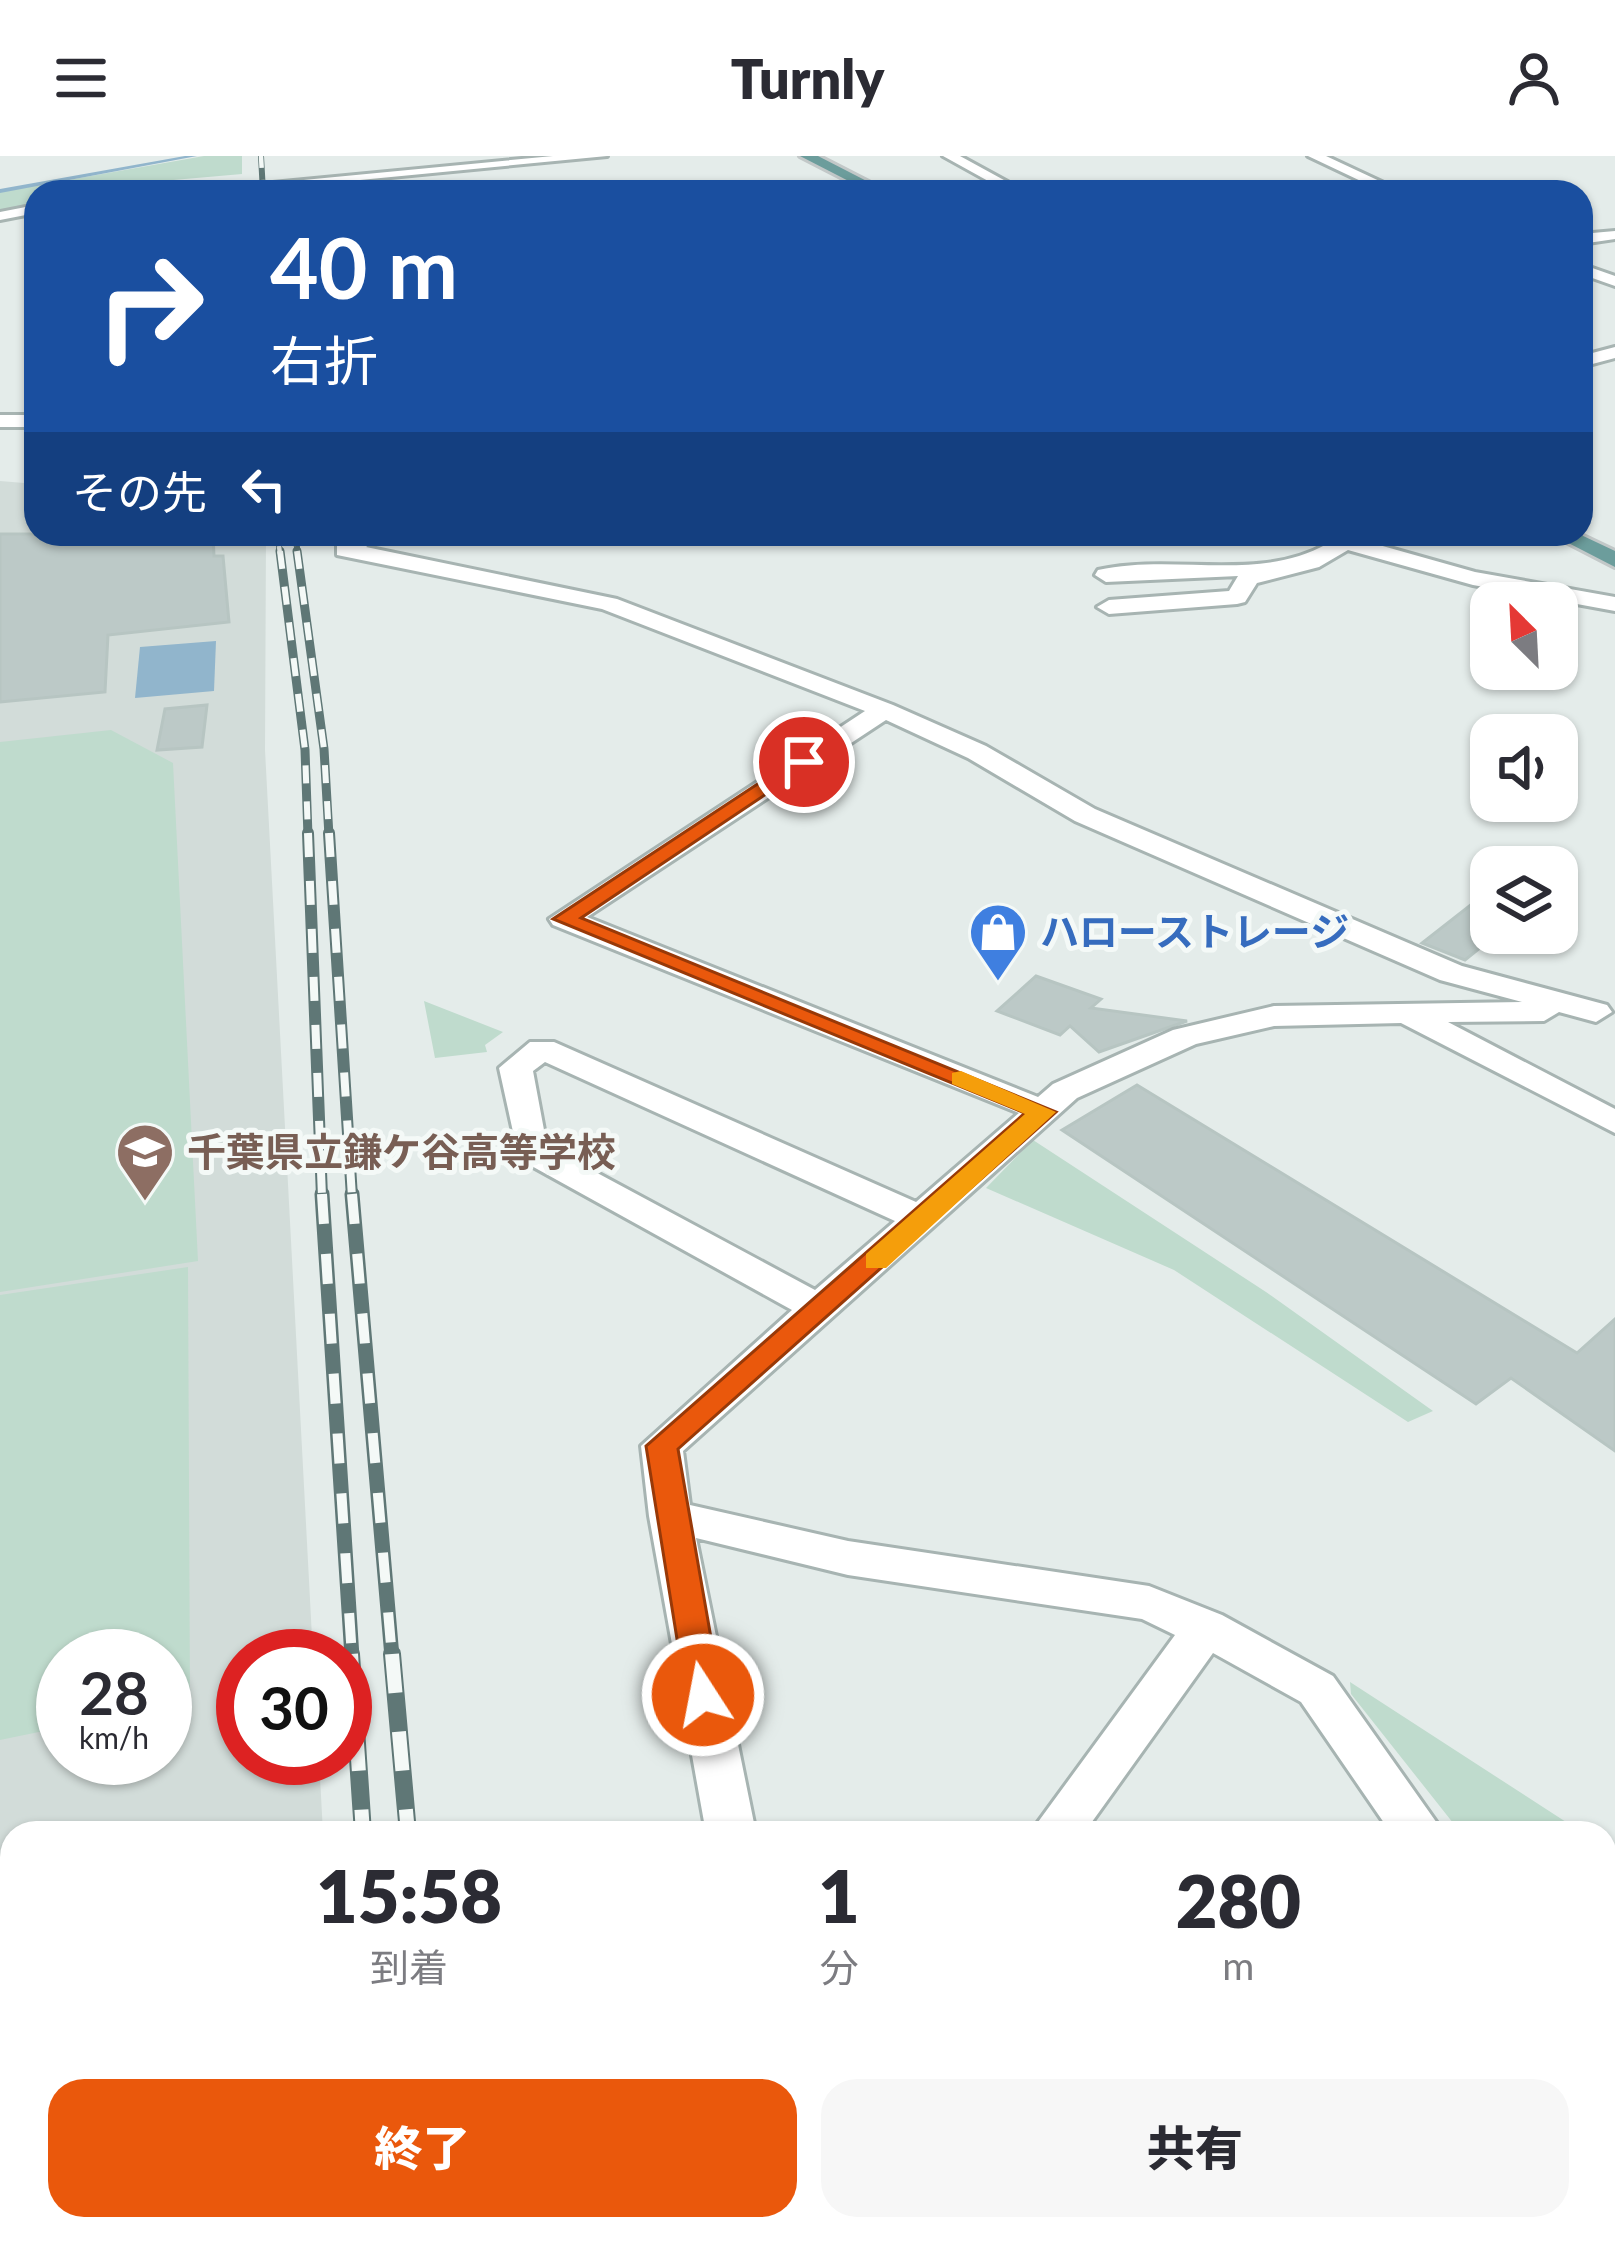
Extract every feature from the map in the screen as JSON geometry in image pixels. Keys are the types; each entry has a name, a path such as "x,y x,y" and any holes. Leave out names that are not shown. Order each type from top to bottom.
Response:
{"main road":[{"path":"807,156 856,180"},
{"path":"1586,546 1615,560"}],"street":[{"path":"333,180 599,156"},
{"path":"950,156 996,180"},
{"path":"1315,156 1369,180"},
{"path":"336,159 357,178"},
{"path":"1593,237 1611,235"},
{"path":"352,546 345,550 413,560 609,604 884,710 977,752 1084,815 1451,973 1605,1011"},
{"path":"1109,607 1237,597 1248,578 1311,562 1339,546"},
{"path":"1351,546 1473,578 1615,604"},
{"path":"1106,574 1233,568 1261,574"},
{"path":"884,710 564,919 1043,1112"},
{"path":"728,1821 670,1516 662,1446 822,1310 1065,1091 1185,1037 1274,1016 1402,1010 1605,1011"},
{"path":"1402,1010 1615,1123"},
{"path":"822,1310 531,1151 516,1068 542,1049 923,1219"},
{"path":"670,1516 848,1558 1149,1603 1206,1628 1317,1689 1407,1821"},
{"path":"1064,1821 1206,1628"}],"shaded area":[{"name":"千葉県立鎌ケ谷高等学校","path":"0,481 24,483 24,546 266,546 265,750 312,1629 216,1629 216,1785 320,1785 322,1821 0,1821"}],"green space":[{"path":"204,156 242,156 242,174 173,180 68,180"},
{"path":"24,188 24,209 0,214 0,192"},
{"path":"111,730 173,763 198,1261 0,1292 0,742"},
{"path":"424,1001 503,1032 485,1045 487,1052 435,1058"},
{"path":"1033,1140 1266,1292 1433,1411 1408,1422 1174,1270 986,1188"},
{"path":"188,1267 190,1629 36,1629 36,1733 0,1740 0,1295"},
{"path":"1350,1682 1564,1821 1452,1821 1351,1694"}],"water":[{"path":"216,641 214,691 135,698 140,647"}],"building":[{"path":"0,534 24,534 24,546 214,546 214,556 223,556 229,622 108,635 105,692 0,702"},
{"path":"207,705 202,747 157,750 165,709"},
{"path":"1470,905 1472,954 1465,960 1422,943"},
{"path":"1036,976 1101,999 1091,1008 1187,1021 1099,1052 1070,1026 1060,1035 997,1011"},
{"path":"1137,1085 1577,1353 1615,1319 1615,1451 1511,1378 1476,1404 1062,1130"}],"waterway":[{"path":"61,180 194,156"},
{"path":"0,191 24,187"}],"railway":[{"path":"261,156 262,180"},
{"path":"279,546 280,554"},
{"path":"297,546 298,554"},
{"path":"280,551 305,750 308,836"},
{"path":"297,551 324,749 329,836"},
{"path":"308,833 322,1197"},
{"path":"329,833 352,1197"},
{"path":"322,1194 350,1629"},
{"path":"352,1194 392,1657"},
{"path":"392,1654 407,1821"},
{"path":"360,1785 362,1821"}],"slow traffic":[{"path":"876,1261 1043,1112 961,1078"}],"place":[{"name":"ハローストレージ","path":"998,983"},
{"name":"千葉県立鎌ケ谷高等学校","path":"145,1203"}],"route":[{"path":"703,1695 662,1446 1043,1112 564,919 804,762"}]}
